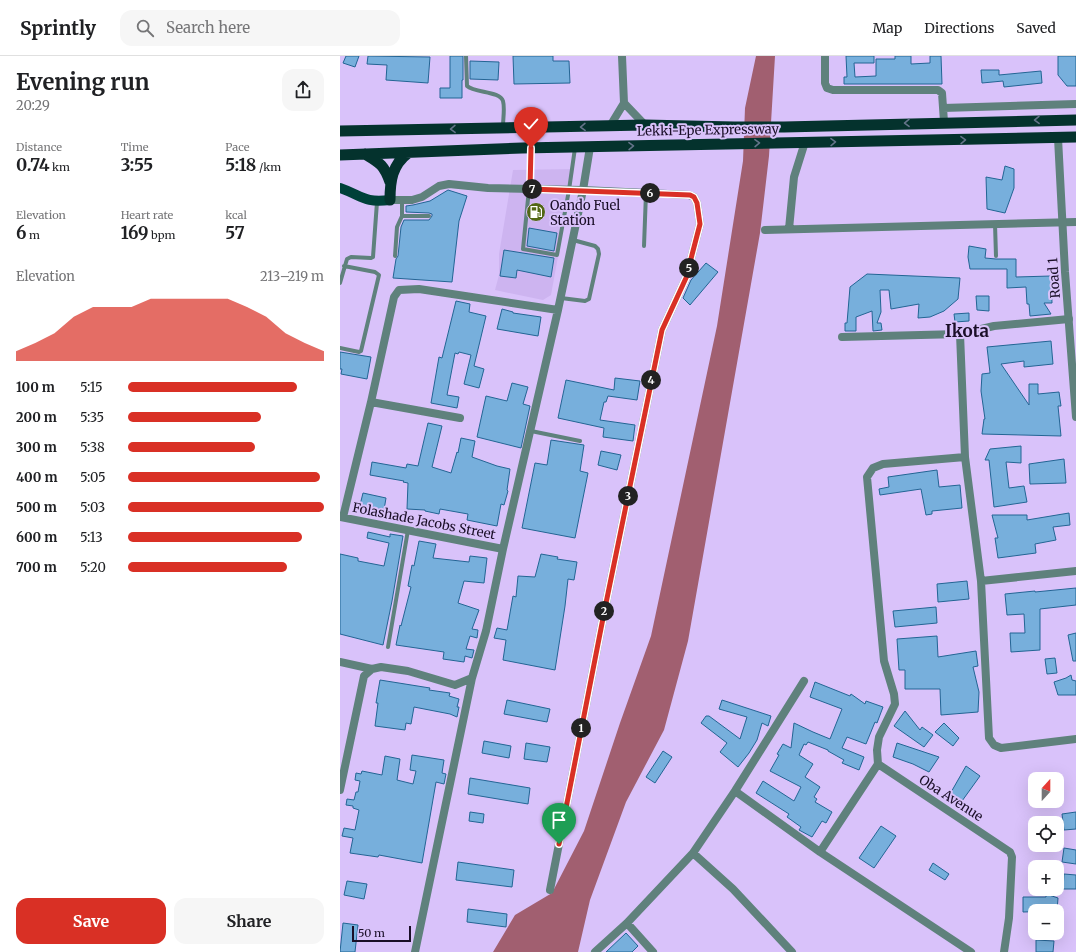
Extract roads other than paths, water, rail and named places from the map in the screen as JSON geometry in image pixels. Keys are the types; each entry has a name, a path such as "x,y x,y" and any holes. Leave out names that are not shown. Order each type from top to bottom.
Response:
{"highway":[{"name":"Lekki-Epe Expressway","path":"340,131 645,125 784,127 1076,120"},
{"name":"Lekki-Epe Expressway","path":"340,155 531,148 1076,138"},
{"path":"390,182 397,164 408,153"},
{"path":"365,154 380,163 386,171 390,182 390,200"}],"main road":[{"path":"340,188 369,201 377,202 390,200"}],"street":[{"path":"610,126 624,103 622,56"},
{"path":"825,56 825,83 827,88 833,90 938,90 942,93 944,122"},
{"path":"624,103 645,125"},
{"path":"943,108 1076,104"},
{"name":"Road 1","path":"1058,138 1062,222 1076,417"},
{"path":"789,229 794,177 805,142"},
{"path":"416,952 472,678 486,631 503,548 561,298 583,190 590,147"},
{"path":"390,200 412,200 422,197 439,186 449,184 488,188 583,190 690,195 694,197 697,203 700,224 686,278 662,330 608,592 550,890"},
{"path":"765,230 1076,222"},
{"path":"342,517 371,402 394,297 399,290 419,289 558,310"},
{"path":"842,337 960,334 994,326 1069,319"},
{"path":"960,334 965,457 981,581 989,738 994,745 1001,748 1076,739"},
{"path":"371,402 460,418"},
{"path":"820,852 878,764 877,750 879,737 895,704 894,694 884,661 867,477 873,468 883,464 965,457"},
{"name":"Folashade Jacobs Street","path":"342,517 503,548"},
{"path":"981,581 1076,571"},
{"path":"340,662 372,669 382,667 408,671 456,684 472,678"},
{"path":"340,790 342,770 364,676 372,669"},
{"path":"595,952 626,923 693,853 735,791 804,681"},
{"name":"Oba Avenue","path":"878,764 1010,852 1012,857 1009,918 1004,952"},
{"path":"735,791 820,852 971,952"},
{"path":"693,853 732,889 792,952"},
{"path":"626,923 653,952"}],"lane":[{"path":"466,56 467,86 471,90 495,94 501,97 503,101 503,128"},
{"path":"531,148 530,189 523,249 557,255 575,147"},
{"path":"644,246 646,193"},
{"path":"395,256 397,227 402,216 402,200"},
{"path":"340,283 346,259 373,257 377,202"},
{"path":"402,216 429,216"},
{"path":"995,223 996,256"},
{"path":"561,298 585,301 589,299 600,254 595,246 573,240"},
{"path":"340,348 359,352 361,351 379,275 375,272 344,266"},
{"path":"530,431 580,441"},
{"path":"388,647 408,530"}],"place":[{"name":"Oando Fuel Station","path":"536,212"}],"district":[{"name":"Ikota","path":"967,331"}]}
